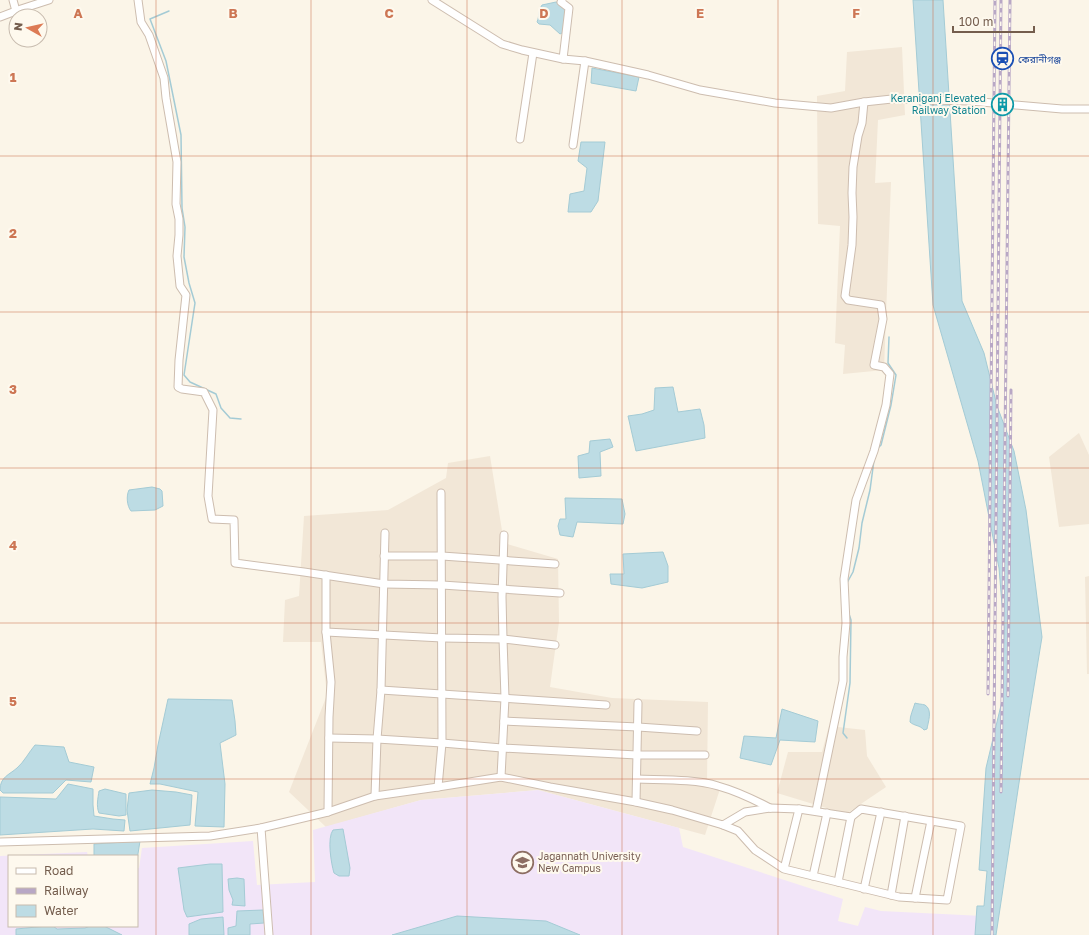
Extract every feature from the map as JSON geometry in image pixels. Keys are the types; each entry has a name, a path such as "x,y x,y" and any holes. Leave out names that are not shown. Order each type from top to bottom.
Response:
{"street":[{"path":"25,8 49,0"},
{"path":"138,0 141,22 149,35 164,78 177,162 176,204 179,219 177,256 180,286 186,295 179,360 178,388 204,392 213,410 208,496 212,519 234,520 234,563 384,584 442,585 560,593"},
{"path":"562,0 561,2 569,8 563,59"},
{"path":"435,1 502,44 533,53 563,59 585,61 648,74 700,90 775,103 831,108 892,99 970,101 1062,110 1089,109"},
{"path":"520,139 533,53"},
{"path":"573,145 585,61"},
{"path":"816,811 844,681 843,657 846,623 844,579 856,500 874,451 886,405 890,374 884,367 874,365 883,319 881,305 848,300 845,296 852,245 853,167 858,136 862,123 864,102"},
{"path":"438,787 442,743 441,493"},
{"path":"375,796 377,739 381,690 385,533"},
{"path":"501,777 505,698 502,638 504,535"},
{"path":"384,556 442,556 555,564"},
{"path":"326,575 326,632 331,682 328,812"},
{"path":"326,632 442,638 502,638 555,645"},
{"path":"381,690 606,705"},
{"path":"636,802 638,703"},
{"path":"504,721 697,731"},
{"path":"329,738 377,739 502,748 637,755 705,755"},
{"path":"0,842 210,836 261,828 328,812 375,796 501,777 672,810 738,832 755,850 784,869 899,897 947,900 961,826 861,809 852,817 838,882"},
{"path":"637,779 712,784 747,796 770,808"},
{"path":"722,826 745,812 770,808 799,809 852,817"},
{"path":"784,869 799,809"},
{"path":"864,889 881,812"},
{"path":"812,876 826,813"},
{"path":"891,895 905,816"},
{"path":"915,898 931,821"},
{"path":"261,828 269,935"}],"shaded area":[{"path":"902,47 905,115 878,120 875,183 891,182 884,370 843,374 845,345 835,343 840,226 818,224 817,96 845,91 847,52"},
{"path":"1079,433 1089,455 1089,524 1059,527 1049,457"},
{"path":"490,456 504,543 558,559 559,622 550,687 612,698 708,702 707,783 720,789 705,835 538,790 421,800 326,827 289,792 327,695 321,642 283,642 285,600 299,596 304,516 388,510 446,478 448,463"},
{"path":"1089,576 1089,674 1087,674 1085,577"},
{"path":"829,726 865,730 867,756 886,787 846,814 777,793 788,752 822,752"},
{"name":"Jagannath University New Campus","path":"538,790 679,828 683,847 843,899 838,921 858,926 865,907 881,911 983,916 984,935 0,935 0,856 8,856 8,927 138,927 138,868 142,848 253,841 257,885 315,882 313,830 421,800"},
{"name":"Jagannath University New Campus","path":"87,852 88,855 22,855"}],"water":[{"path":"913,0 943,0 962,301 984,353 997,406 1014,451 1026,510 1042,637 996,935 975,935 977,906 984,906 987,871 979,870 986,768 1002,701 1004,629 999,568 978,461 933,305"},
{"path":"556,2 562,4 566,9 564,32 560,34 550,25 539,24 537,22 542,5"},
{"path":"592,68 639,77 636,91 591,83"},
{"path":"581,142 605,142 598,201 591,212 568,212 570,194 584,191 587,168 578,161"},
{"path":"673,387 678,412 700,409 704,425 705,438 636,451 628,416 654,410 655,388"},
{"path":"610,439 613,447 600,452 601,476 579,478 578,456 589,453 590,441"},
{"path":"152,487 162,491 163,506 155,510 131,511 127,501 129,490"},
{"path":"565,498 622,499 625,514 623,524 577,522 573,537 560,535 558,526 560,519 566,519"},
{"path":"663,552 668,566 668,582 642,588 611,584 610,574 624,574 623,554"},
{"path":"168,699 232,700 236,735 220,743 225,784 224,827 195,826 198,792 160,784 150,784"},
{"path":"915,703 925,705 929,710 927,729 924,730 910,722"},
{"path":"782,709 818,721 815,742 780,740 771,765 740,758 744,736 776,738"},
{"path":"35,745 64,747 69,762 94,767 91,782 66,780 53,793 3,793 0,790 0,786 3,779 20,766"},
{"path":"68,784 93,789 94,816 125,820 124,831 93,829 0,835 0,797 56,799"},
{"path":"105,789 126,794 126,815 119,816 99,813 97,805 99,791"},
{"path":"152,790 192,795 190,825 130,831 127,810 129,793"},
{"path":"343,829 350,868 349,876 339,876 334,873 331,857 331,834 333,830"},
{"path":"140,841 138,855 94,855 94,844"},
{"path":"222,864 223,912 187,917 184,910 178,868"},
{"path":"228,879 244,879 245,906 232,905 233,900 229,890"},
{"path":"263,910 264,923 250,924 250,935 228,935 228,928 236,926 237,911"},
{"path":"457,916 546,921 580,935 392,935"},
{"path":"223,917 224,935 189,935 189,924 201,919"},
{"path":"37,927 54,927 57,929 106,927 122,935 16,935 16,929"}],"waterway":[{"path":"169,11 150,19 166,61 181,135 182,208 185,227 184,257 195,303 184,375 190,382 216,394 221,408 230,418 241,419"},
{"path":"877,449 881,445 891,405 896,375 888,363 889,337"},
{"path":"847,583 853,572 859,548 862,523 870,490 874,460"},
{"path":"847,738 843,733 850,683 851,620 849,614"}],"railway":[{"path":"988,694 995,0"},
{"path":"992,935 1001,0"},
{"path":"1001,792 1010,0"},
{"path":"1008,696 1011,390"}],"place":[{"name":"কেরানীগঞ্জ","path":"1003,59"},
{"name":"Keraniganj Elevated Railway Station","path":"1002,104"},
{"name":"Jagannath University New Campus","path":"522,862"}]}
